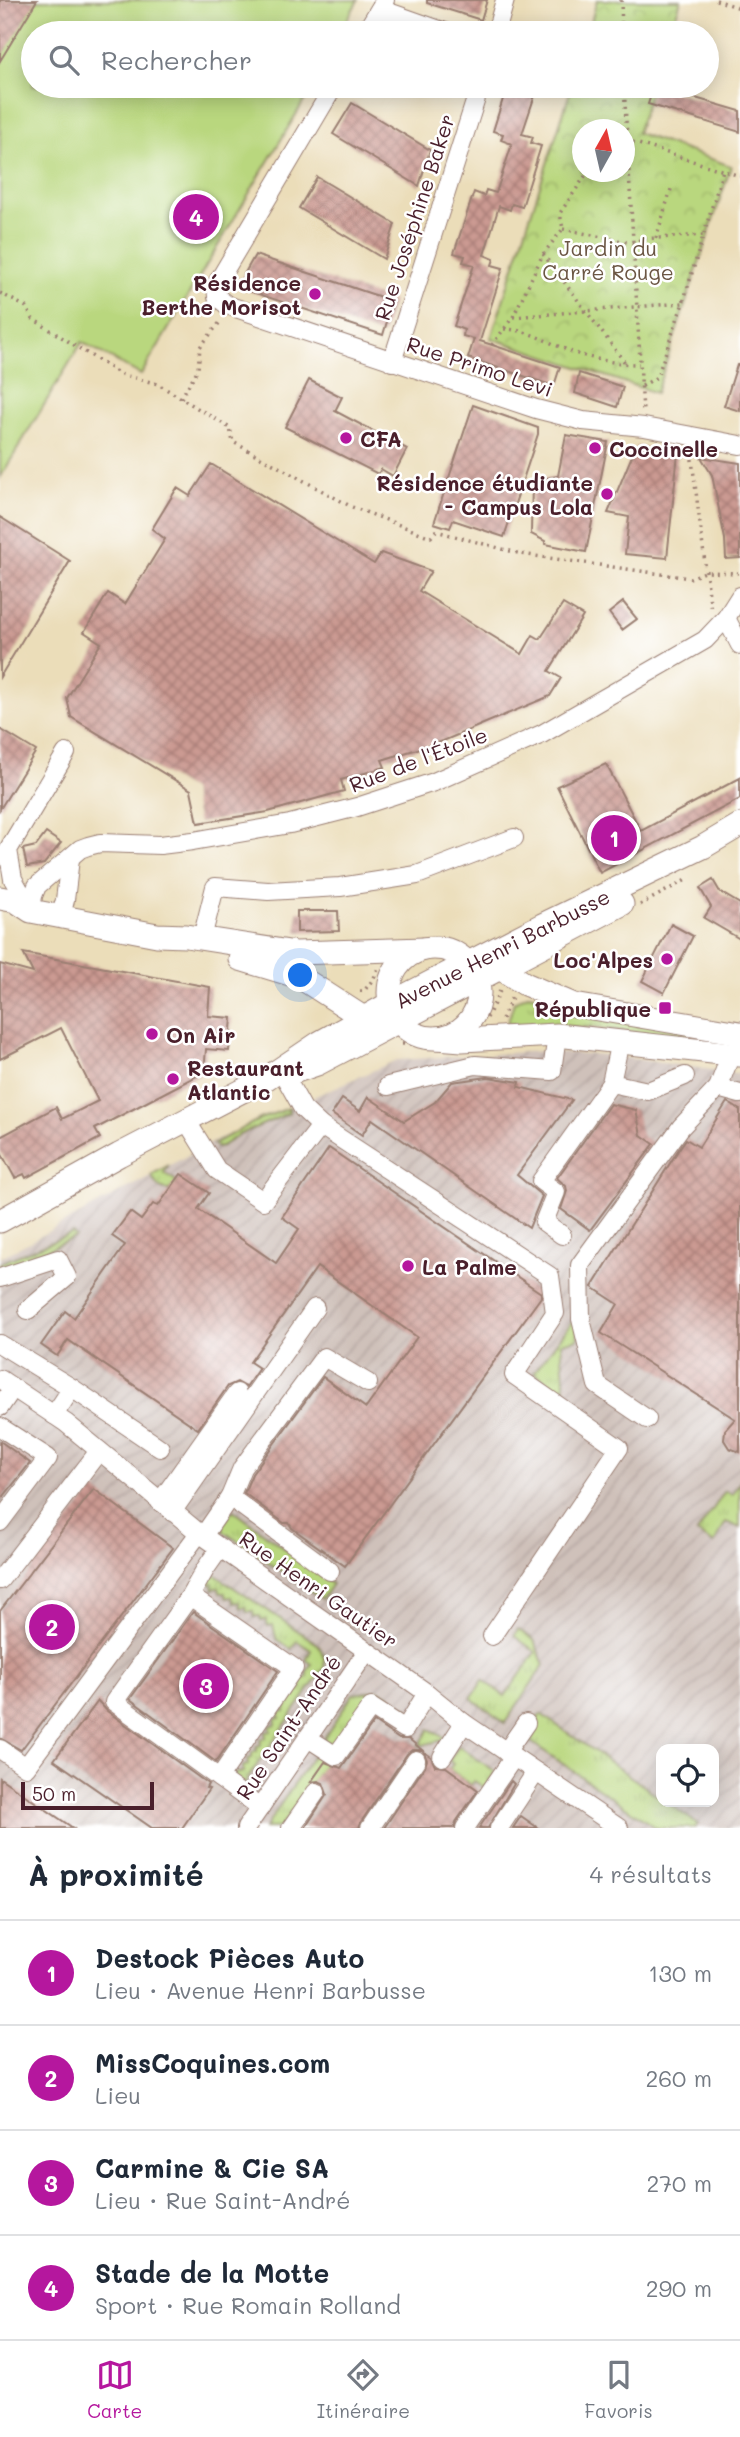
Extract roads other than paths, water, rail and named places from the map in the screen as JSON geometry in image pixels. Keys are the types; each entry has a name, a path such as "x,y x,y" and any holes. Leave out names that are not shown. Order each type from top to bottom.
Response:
{"main road":[{"name":"Avenue Henri Barbusse","path":"0,1221 186,1120 276,1077 317,1064 394,1013 740,825"},
{"name":"Avenue Henri Barbusse","path":"512,978 740,844"},
{"path":"0,898 16,901 32,911 157,935 296,953 425,949 454,953 474,971 512,978 574,1005 737,1047"},
{"path":"0,912 16,915 32,911"},
{"path":"157,935 181,948 256,962 300,977 365,1019 394,1013"},
{"path":"425,949 410,953 396,967 388,985 394,1013 416,1034 432,1042 490,1034 557,1035 737,1047"},
{"path":"432,1042 456,1032 471,1019 479,1000 474,971"},
{"name":"Avenue Henri Barbusse","path":"276,1077 319,1043 365,1019"}],"street":[{"path":"499,21 505,0"},
{"path":"372,21 383,4 421,21"},
{"name":"Rue Primo Levi","path":"327,98 216,285 222,301 392,362 536,409 583,421 644,427 740,445"},
{"name":"Rue Joséphine Baker","path":"392,362 476,98"},
{"name":"Rue de l'Étoile","path":"32,911 37,886 80,849 93,844 160,845 290,824 358,807 434,782 542,734 705,640 719,617 740,596"},
{"path":"719,617 740,645"},
{"path":"32,911 13,879 8,850 66,753"},
{"path":"202,939 215,887 268,891 353,885 417,874 514,838"},
{"path":"61,916 70,859"},
{"path":"388,1086 475,1065 552,1071 557,1035"},
{"path":"562,1235 544,1222 556,1192 541,1181 611,1083 620,1041"},
{"path":"648,1419 597,1385 581,1319 580,1265 681,1127 718,1088 737,1047"},
{"path":"611,1083 648,1091 685,1076"},
{"path":"276,1077 321,1126 550,1276 555,1313 514,1375 619,1448 492,1636"},
{"path":"718,1088 740,1094"},
{"path":"186,1120 217,1170 263,1201 321,1126"},
{"path":"0,1278 58,1259 67,1277 28,1310"},
{"path":"166,1507 315,1308"},
{"path":"0,1344 72,1388 160,1448"},
{"path":"0,1749 26,1767 230,1497 242,1468 324,1357 368,1383"},
{"path":"0,1407 7,1383"},
{"name":"Rue Henri Gautier","path":"7,1383 54,1415 201,1535 427,1693 464,1723 536,1772 599,1823 618,1828"},
{"path":"54,1415 72,1388"},
{"path":"166,1507 237,1393"},
{"path":"0,1427 48,1458 0,1522"},
{"path":"0,1580 99,1451"},
{"path":"230,1497 330,1572"},
{"path":"220,1548 190,1596 114,1702 260,1808"},
{"path":"190,1596 294,1668 219,1778"},
{"name":"Rue Saint-André","path":"246,1828 367,1651"},
{"path":"307,1738 336,1756 371,1707 405,1729 427,1693"},
{"path":"442,1757 464,1723"},
{"path":"465,1828 526,1723"},
{"path":"370,1828 416,1760"},
{"path":"499,1828 536,1772"},
{"path":"291,1828 316,1792"}],"place":[{"name":"Stade de la Motte","path":"196,217"},
{"name":"Résidence Berthe Morisot","path":"315,294"},
{"name":"CFA","path":"346,438"},
{"name":"Coccinelle","path":"595,448"},
{"name":"Résidence étudiante - Campus Lola","path":"607,494"},
{"name":"Destock Pièces Auto","path":"614,838"},
{"name":"Loc'Alpes","path":"667,959"},
{"name":"République","path":"665,1008"},
{"name":"On Air","path":"152,1034"},
{"name":"Restaurant Atlantic","path":"173,1079"},
{"name":"La Palme","path":"408,1266"},
{"name":"MissCoquines.com","path":"52,1627"},
{"name":"Carmine & Cie SA","path":"206,1686"}],"park label":[{"name":"Jardin du Carré Rouge","path":"608,259"}]}
